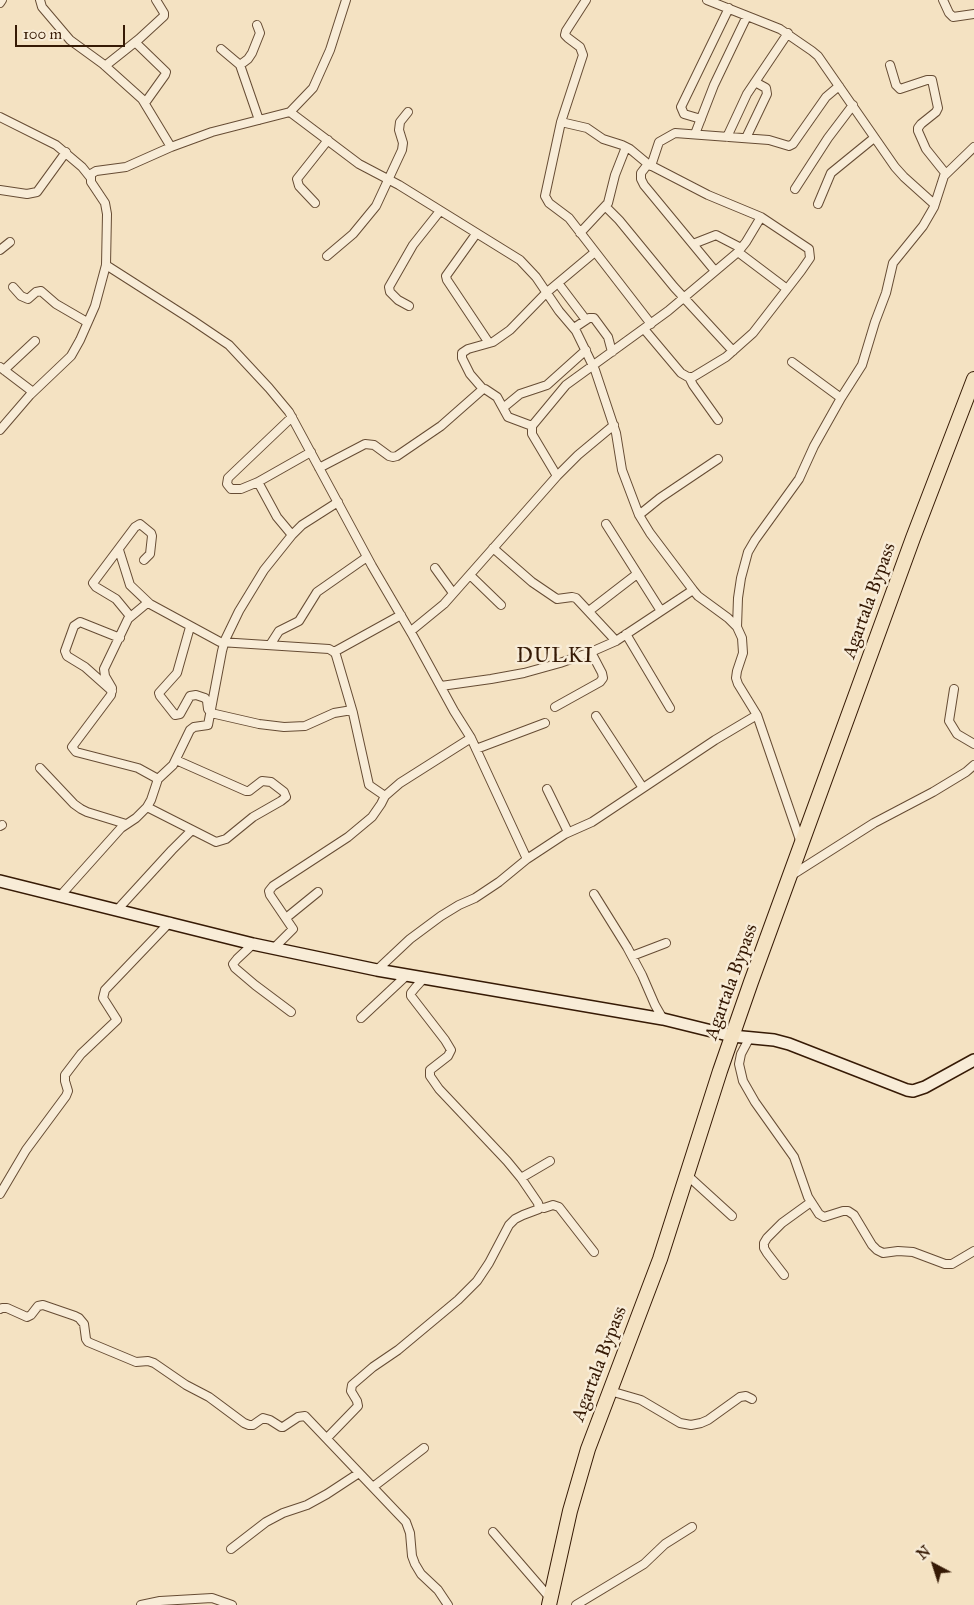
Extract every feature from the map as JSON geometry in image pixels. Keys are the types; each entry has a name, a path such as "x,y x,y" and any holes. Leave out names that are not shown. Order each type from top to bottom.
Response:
{"highway":[{"name":"Agartala Bypass","path":"550,1601 581,1468 670,1230 732,1036 915,532 974,379"}],"street":[{"path":"40,0 42,7 70,40 105,66 145,103 171,147"},
{"path":"105,66 164,16 156,0"},
{"path":"90,177 94,172 126,167 171,147 212,132 290,112 313,88 330,50 346,0"},
{"path":"586,0 565,35 580,47 583,55 561,122 545,196 549,203 569,218 651,324"},
{"path":"707,0 788,33 818,56 882,151 904,178 934,204"},
{"path":"943,0 953,17 974,14"},
{"path":"701,119 684,114 681,107 729,8"},
{"path":"695,134 714,85 748,16"},
{"path":"240,65 252,53 260,34 257,25"},
{"path":"726,137 747,94 788,33"},
{"path":"135,42 166,72 145,103"},
{"path":"220,49 240,65 259,120"},
{"path":"890,65 896,86 900,89 926,80 932,80 938,108 936,112 921,124 918,131 926,149 946,174"},
{"path":"746,138 768,94 766,88 755,82"},
{"path":"716,271 644,185 641,178 641,173 649,165 661,140 675,133 768,140 789,146 793,144 826,97 839,86"},
{"path":"795,189 852,105"},
{"path":"290,112 359,164 389,180 520,260 536,277 546,293 574,328 593,365 614,425 622,470 639,514 650,533 693,590 698,596 728,618 737,627 742,638 744,647 736,678 758,715 789,811 802,844"},
{"path":"327,256 350,237 373,212 402,150 403,143 399,130 400,122 408,112"},
{"path":"0,117 56,144 66,152 90,177 107,208 106,265 95,306 71,356 33,392 0,430"},
{"path":"561,122 592,130 603,138 626,147 649,165 761,217 810,249 810,258 753,333 733,351 689,378"},
{"path":"818,204 831,173 874,138"},
{"path":"315,203 299,186 297,179 328,140"},
{"path":"580,232 606,207 615,175 626,147"},
{"path":"737,627 738,598 748,552 799,479 814,446 862,365 886,293 893,263 924,226 946,174 974,147"},
{"path":"0,190 27,194 37,192 66,152"},
{"path":"606,207 620,220 685,298 733,351"},
{"path":"409,306 398,300 390,292 389,287 413,246 440,211"},
{"path":"557,476 532,434 532,426 566,385 685,298 740,250 761,217"},
{"path":"476,234 446,276 489,343"},
{"path":"693,244 716,235 740,250 787,289"},
{"path":"0,250 10,242"},
{"path":"532,426 508,417 497,397 483,389 470,374 462,358 462,353 468,349 489,343 510,330 546,293 596,252"},
{"path":"106,265 229,346 269,388 292,416 367,557 471,738 528,859"},
{"path":"558,283 586,320"},
{"path":"13,287 21,296 28,299 36,292 41,291 60,307 87,322"},
{"path":"574,328 592,317 608,337 612,352"},
{"path":"644,329 671,363 689,378 718,420"},
{"path":"33,392 2,369 35,341"},
{"path":"503,408 520,394 546,385 586,350"},
{"path":"792,362 841,398"},
{"path":"320,468 365,444 374,446 389,456 397,456 441,426 483,389"},
{"path":"292,416 228,478 226,481 228,487 236,490 258,482 311,452"},
{"path":"411,631 444,604 557,476 578,455 614,425"},
{"path":"639,514 718,459"},
{"path":"258,482 278,517 292,535"},
{"path":"60,895 115,834 147,807 158,779 165,774 176,760 190,730 194,727 208,725 224,643 239,611 260,576 292,535 302,525 338,502"},
{"path":"130,616 116,599 96,587 93,583 135,527 140,524 152,536 150,554 144,560"},
{"path":"606,524 660,612"},
{"path":"493,548 550,595 557,599 576,598 616,641"},
{"path":"119,550 130,585 150,604 216,640 224,643 329,649 334,652 352,710 369,785 385,796"},
{"path":"270,645 279,631 298,621 317,592 367,557"},
{"path":"434,568 454,593"},
{"path":"470,574 501,605"},
{"path":"589,611 637,574"},
{"path":"441,686 524,673 591,652 616,641 693,590"},
{"path":"150,604 144,605 130,616 104,669 112,691 72,747 76,752 138,768 158,779"},
{"path":"334,652 402,616"},
{"path":"112,691 85,667 67,656 65,651 74,626 80,622 120,638"},
{"path":"190,626 180,668 161,690 160,696 172,713 177,715 182,711 190,696 196,694 206,700 208,710 211,713 259,724 305,726 334,713 352,710"},
{"path":"626,634 670,708"},
{"path":"555,707 600,682 603,678 591,652"},
{"path":"954,689 949,721 957,734 974,744"},
{"path":"378,970 410,939 442,916 499,882 528,859 568,832 592,822 715,740 758,715"},
{"path":"596,716 643,788"},
{"path":"476,749 545,723"},
{"path":"274,948 293,929 270,895 273,886 348,837 372,817 385,796 400,782 471,738"},
{"path":"147,807 216,842 222,842 253,817 284,799 286,794 277,786 267,781 262,781 249,791 246,791 176,760"},
{"path":"790,876 874,822 934,792 974,765"},
{"path":"40,768 81,809 126,824"},
{"path":"547,789 568,832"},
{"path":"118,909 192,830"},
{"path":"0,881 252,944 378,970 663,1019 732,1036 750,1037 789,1044 907,1090 913,1091 925,1087 974,1060"},
{"path":"286,918 318,892"},
{"path":"594,894 632,956 647,984 654,1005 663,1019"},
{"path":"0,1194 26,1150 66,1096 68,1091 65,1075 81,1054 117,1020 103,998 105,990 170,922"},
{"path":"632,956 666,943"},
{"path":"252,944 237,958 233,964 235,968 291,1012"},
{"path":"361,1018 407,975"},
{"path":"424,978 412,992 411,996 446,1040 451,1050 448,1056 430,1070 430,1076 439,1089 492,1143 521,1178 540,1207"},
{"path":"750,1037 741,1054 739,1064 743,1081 755,1102 794,1157 810,1202 819,1214 824,1217 848,1211 854,1215 872,1245 883,1253 913,1252 946,1264 952,1264 974,1251"},
{"path":"521,1178 550,1161"},
{"path":"687,1175 732,1216"},
{"path":"784,1275 767,1254 764,1243 782,1223 810,1202"},
{"path":"327,1438 358,1406 351,1391 352,1385 373,1367 398,1350 458,1300 477,1281 509,1225 515,1219 523,1214 536,1211 540,1207 559,1206 594,1252"},
{"path":"0,1310 7,1308 27,1317 38,1306 43,1306 75,1316 84,1324 88,1342 136,1362 148,1361 154,1363 186,1385 210,1397 244,1423 253,1424 263,1418 283,1427 298,1417 305,1416 406,1522 410,1533 412,1556 415,1564 421,1574 438,1590 448,1605"},
{"path":"610,1391 641,1400 680,1423 692,1425 708,1420 740,1397 752,1398"},
{"path":"374,1487 424,1448"},
{"path":"231,1549 266,1522 283,1513 307,1506 359,1473"},
{"path":"576,1605 644,1564 665,1544 692,1527"},
{"path":"493,1532 550,1601"},
{"path":"141,1605 167,1600 212,1598 232,1605"}],"district":[{"name":"DULKI","path":"555,657"}]}
